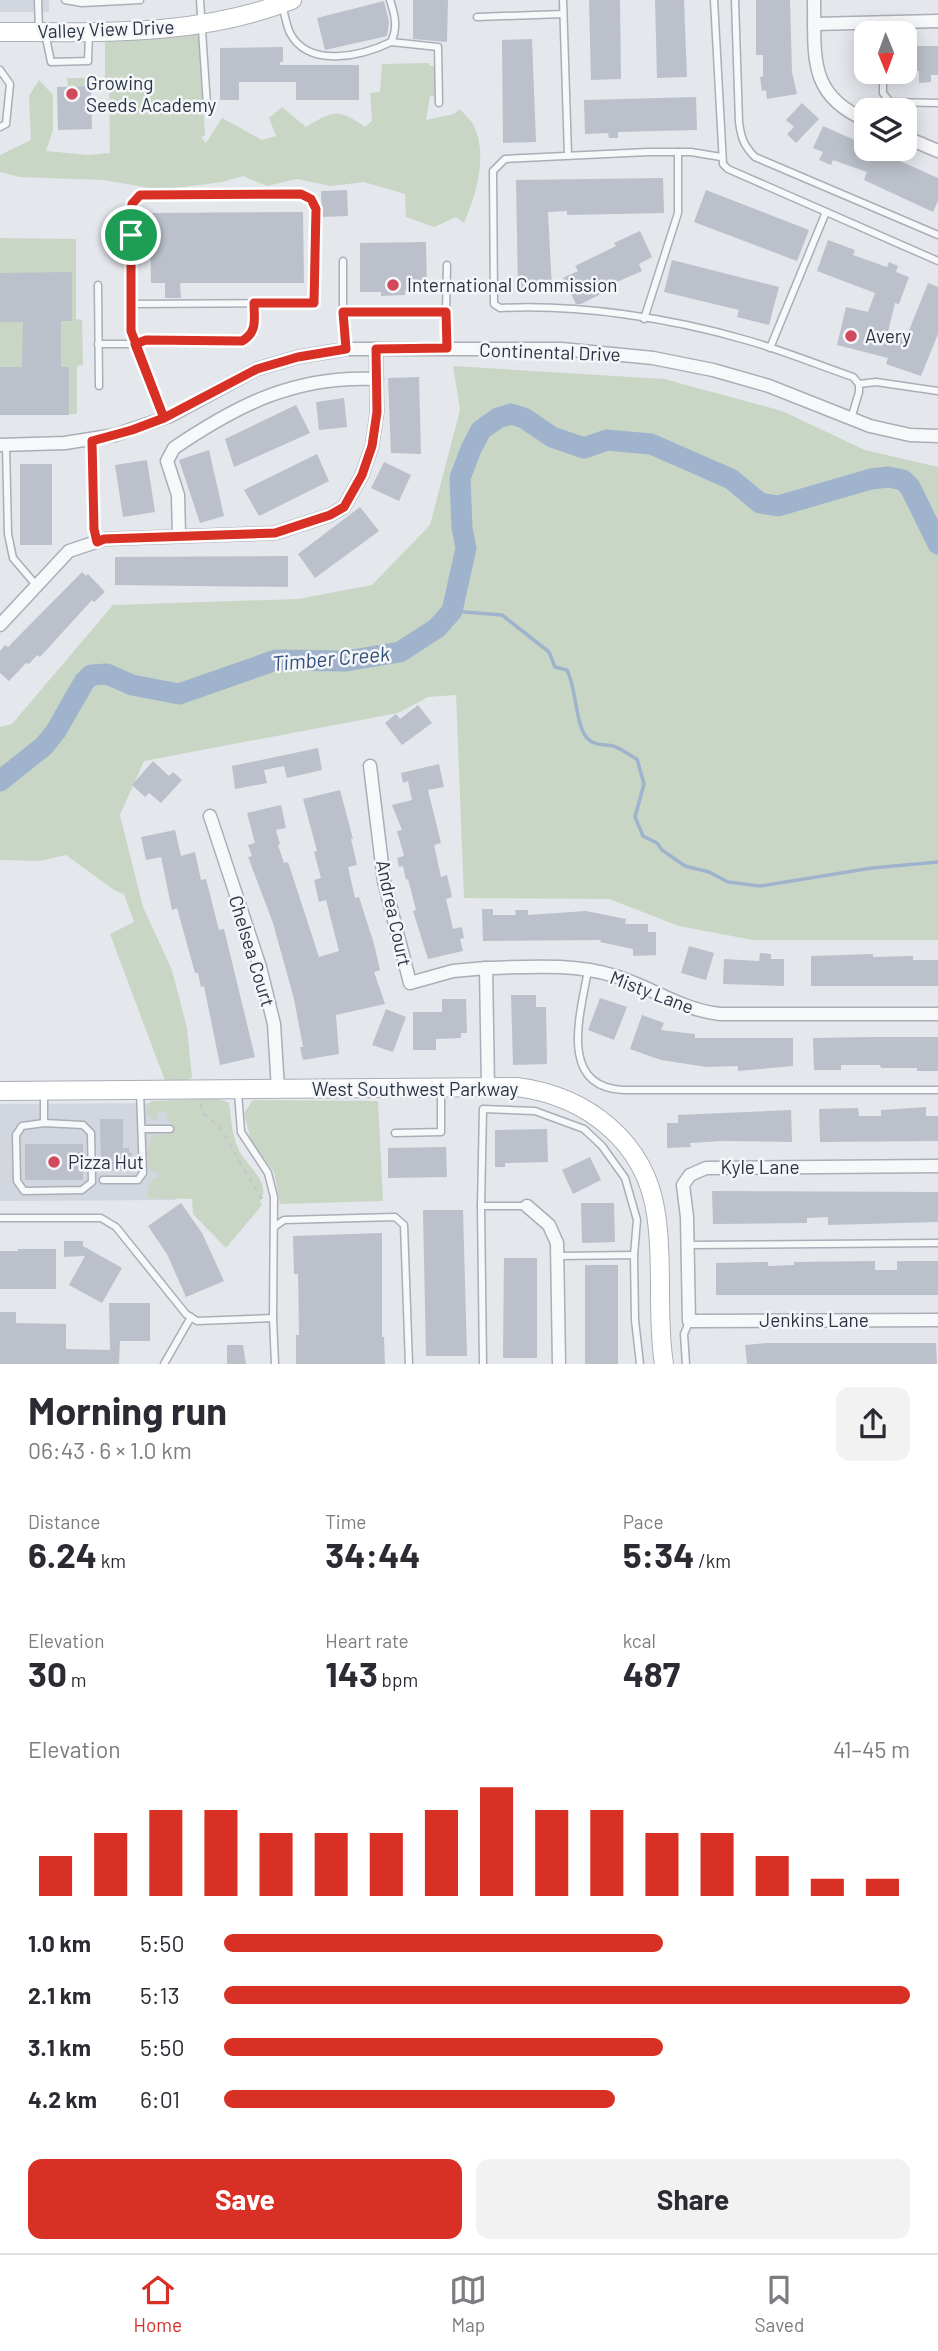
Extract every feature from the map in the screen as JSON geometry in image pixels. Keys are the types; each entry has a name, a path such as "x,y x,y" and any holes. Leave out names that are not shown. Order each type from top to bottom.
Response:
{"street":[{"path":"814,0 816,66 821,83 838,104 854,113"},
{"name":"Valley View Drive","path":"0,32 148,32 201,24 287,2"},
{"path":"917,24 938,21"},
{"path":"814,24 854,26"},
{"path":"917,142 938,151"},
{"name":"Continental Drive","path":"3,444 92,441 132,430 164,418 257,369 298,357 346,349 447,348 561,349 653,358 713,370 769,386 850,419 897,433 938,436"},
{"path":"0,625 69,551 104,539 275,533 330,515 344,507 362,475 372,446 377,412 376,349"},
{"path":"179,535 178,495 167,461 174,448 251,401 295,385 357,378 377,379"},
{"name":"Andrea Court","path":"370,766 384,881 410,982 453,971 486,968"},
{"name":"Chelsea Court","path":"210,816 260,967 274,1024 278,1089"},
{"name":"Misty Lane","path":"486,968 562,967 588,970 629,981 687,1007 709,1013 938,1014"},
{"path":"486,968 488,1087"},
{"name":"West Southwest Parkway","path":"0,1091 488,1087 535,1089 575,1102 609,1125 635,1156 646,1178 656,1213 660,1336 664,1364"},
{"name":"Kyle Lane","path":"689,1321 683,1185 686,1178 699,1170 938,1166"},
{"path":"527,1206 553,1230 559,1256 559,1364"},
{"name":"Jenkins Lane","path":"689,1321 938,1320"}],"lane":[{"path":"38,0 42,32 51,62 88,61 89,32"},
{"path":"65,0 82,3 138,0"},
{"path":"200,0 207,105"},
{"path":"390,0 395,14 396,33 391,42"},
{"path":"563,0 568,155"},
{"path":"714,0 721,157 727,169 938,261"},
{"path":"736,0 741,139 755,158 938,235"},
{"path":"287,2 291,34 307,50 345,57 391,42 438,47 439,103"},
{"path":"477,17 563,14"},
{"path":"0,70 10,84 6,124 0,127"},
{"path":"883,84 883,93 890,102 938,103"},
{"path":"721,157 678,152 509,157 498,163 494,171 494,304 500,308 561,308 643,319 746,340 853,377 859,384 859,392 850,419"},
{"path":"643,319 678,213 678,152"},
{"path":"131,304 314,303 316,209 311,199 301,194 140,195 132,204 131,304 131,331 164,418"},
{"path":"770,348 826,212"},
{"path":"343,261 346,349"},
{"path":"447,265 447,348"},
{"path":"98,285 99,386"},
{"path":"98,344 135,344 146,340 242,341 250,336 254,328 254,303"},
{"path":"343,312 446,312"},
{"path":"859,384 876,382 938,391"},
{"path":"92,441 94,529 97,542"},
{"path":"3,444 8,534 13,558 36,585"},
{"path":"588,970 579,1026 579,1059 590,1079 606,1088 938,1090"},
{"path":"395,1133 441,1132 441,1088"},
{"path":"103,1180 138,1180 143,1173 143,1129 139,1090"},
{"path":"238,1090 239,1126 249,1147 268,1173 274,1197 275,1364"},
{"path":"44,1091 44,1123"},
{"path":"483,1364 483,1109 535,1111 584,1129 602,1146 625,1178 637,1220 634,1255 635,1320 640,1364"},
{"path":"44,1123 83,1125 90,1133 92,1181 82,1190 24,1191 17,1181 16,1135 22,1126 44,1123"},
{"path":"143,1129 170,1129"},
{"path":"481,1206 527,1206"},
{"path":"274,1227 284,1220 395,1217 404,1225 409,1364"},
{"path":"0,1219 101,1218 116,1227 197,1321 273,1318"},
{"path":"687,1245 938,1243"},
{"path":"559,1256 634,1255"},
{"path":"164,1364 191,1317"},
{"path":"686,1364 684,1341 689,1321"}],"path":[{"path":"200,1103 204,1114 219,1126 261,1198"}],"shaded area":[{"path":"0,0 49,0 49,12 0,12"},
{"path":"175,1103 176,1200 0,1201 0,1104"}],"green space":[{"path":"199,33 205,136 201,137 206,143 222,118 262,140 276,136 269,118 282,107 306,127 323,117 336,114 349,117 365,127 372,121 370,93 380,92 382,64 429,63 430,66 436,66 437,97 430,96 426,120 454,114 460,109 473,124 478,138 479,175 464,223 456,217 434,227 406,217 405,194 364,182 331,186 297,179 267,186 243,176 222,182 162,190 103,180 20,177 0,172 0,155 31,140 29,96 39,80 53,95 53,130 46,151 88,155 110,153 109,85 68,87 67,78 105,78 105,42 108,39"},
{"path":"0,238 76,239 76,319 82,320 83,365 77,366 77,414 0,415"},
{"path":"453,366 664,379 782,411 865,450 938,467 938,940 753,940 679,926 609,899 464,898 456,695 428,697 398,713 144,761 120,815 143,907 172,970 187,1028 192,1078 167,1086 110,934 134,922 124,894 114,890 66,855 40,861 0,860 0,727 12,724 113,605 298,599 372,585 430,525 460,410"},
{"path":"203,1096 204,1099 219,1099 229,1103 238,1148 263,1187 260,1201 262,1205 226,1248 193,1214 192,1199 148,1198 148,1186 151,1185 152,1179 158,1178 159,1173 152,1172 148,1163 149,1143 154,1135 172,1134 172,1122 167,1121 166,1111 157,1112 157,1121 149,1117 146,1112 151,1101 201,1099"},
{"path":"253,1100 378,1101 383,1201 280,1204 274,1172 251,1141 244,1113"}],"building":[{"path":"413,0 448,0 447,42 413,39"},
{"path":"589,0 620,0 621,79 591,80"},
{"path":"655,0 684,0 687,77 657,78"},
{"path":"756,0 790,0 792,72 797,94 767,99 766,90 762,91 760,77 763,76 763,55 756,55"},
{"path":"384,1 389,22 387,36 325,50 317,18"},
{"path":"532,39 536,142 503,143 502,40"},
{"path":"917,46 938,46 938,75 931,75 931,82 919,83"},
{"path":"283,47 283,62 280,62 280,65 359,65 359,100 296,100 296,82 239,82 239,100 220,100 220,48"},
{"path":"91,86 92,129 58,130 57,87"},
{"path":"696,97 697,130 618,132 618,138 609,138 608,133 585,134 584,100"},
{"path":"802,103 819,119 796,143 787,134 794,127 786,120"},
{"path":"823,126 854,140 854,161 900,161 938,178 938,201 933,212 864,180 867,172 833,160 831,165 819,160 823,152 813,148"},
{"path":"663,178 664,213 567,215 567,211 548,212 552,289 518,290 516,180"},
{"path":"347,190 348,216 322,217 321,191"},
{"path":"706,190 809,230 797,261 694,222"},
{"path":"303,212 304,283 180,283 181,298 165,298 165,283 151,283 150,213"},
{"path":"640,231 652,257 639,264 642,271 601,289 603,293 581,304 576,304 563,278 578,271 575,266"},
{"path":"828,240 855,250 853,255 887,267 889,262 898,266 896,272 909,277 899,304 895,303 888,332 906,338 928,283 938,287 938,334 921,376 886,364 888,358 837,345 846,307 868,312 875,293 817,271"},
{"path":"426,242 427,291 405,291 405,295 381,296 381,292 360,292 360,243"},
{"path":"672,260 779,287 769,325 737,317 739,310 664,292"},
{"path":"72,272 72,321 61,321 61,367 69,367 69,415 0,415 0,367 22,367 23,322 0,322 0,273"},
{"path":"419,377 421,454 391,453 388,378"},
{"path":"344,398 347,427 319,430 316,402"},
{"path":"296,405 310,433 234,467 225,439"},
{"path":"209,450 224,516 200,523 179,460"},
{"path":"317,454 329,481 259,516 244,490"},
{"path":"147,460 155,512 123,517 115,465"},
{"path":"384,462 411,475 399,501 371,488"},
{"path":"20,464 52,464 52,545 20,545"},
{"path":"360,507 379,531 315,578 298,554"},
{"path":"288,556 288,587 115,585 115,557"},
{"path":"82,572 86,576 88,574 105,592 94,602 92,600 40,657 37,655 29,664 26,663 9,681 0,673 0,651 5,645 8,647"},
{"path":"418,705 432,723 402,745 385,723 396,714 400,719"},
{"path":"318,748 322,770 287,778 284,766 264,770 267,783 235,789 232,766"},
{"path":"153,761 169,776 173,772 182,780 161,803 149,793 145,797 132,785"},
{"path":"439,764 444,787 428,790 441,843 434,845 441,877 447,875 452,897 446,899 453,929 462,927 464,938 460,939 463,951 428,959 413,911 416,910 408,879 406,880 403,866 399,867 397,858 404,856 397,831 402,830 392,805 412,800 408,781 403,783 401,773"},
{"path":"340,790 357,865 348,867 355,898 359,897 374,944 380,970 374,972 385,1004 336,1015 339,1054 303,1060 294,999 273,923 248,857 252,856 248,845 255,843 247,813 281,805 286,828 276,830 280,844 278,845 284,863 288,862 319,957 339,951 326,900 319,902 314,880 321,878 314,852 317,851 303,799"},
{"path":"175,830 181,856 195,852 201,880 206,879 219,930 224,929 255,1057 220,1065 204,986 201,987 198,973 195,973 177,908 172,910 161,857 146,860 141,837"},
{"path":"482,909 493,909 493,915 516,915 515,910 528,910 528,915 586,911 626,919 625,924 648,924 648,932 656,932 656,955 633,956 633,949 600,942 601,940 483,941"},
{"path":"689,946 714,953 706,980 681,973"},
{"path":"760,953 771,954 771,959 784,959 784,986 723,984 724,959 759,961"},
{"path":"873,954 873,957 913,956 913,960 938,960 938,986 811,986 811,956"},
{"path":"511,995 536,995 536,1007 546,1007 547,1064 513,1065"},
{"path":"600,998 627,1007 614,1040 588,1030"},
{"path":"442,999 466,999 467,1033 461,1033 461,1038 436,1039 436,1050 413,1050 413,1012 442,1012"},
{"path":"386,1009 406,1017 393,1052 372,1045"},
{"path":"642,1015 664,1023 661,1030 695,1034 695,1038 793,1038 793,1066 738,1071 738,1066 707,1067 661,1060 630,1049"},
{"path":"938,1037 938,1071 881,1068 880,1065 841,1065 841,1070 814,1070 813,1038"},
{"path":"926,1107 926,1116 938,1116 938,1141 820,1142 819,1109 858,1108 859,1116 881,1116 881,1110"},
{"path":"791,1110 792,1142 721,1141 667,1148 667,1123 678,1123 678,1115"},
{"path":"100,1119 123,1119 123,1148 129,1148 129,1153 132,1153 129,1170 101,1171"},
{"path":"547,1129 548,1162 505,1163 505,1167 495,1167 495,1130"},
{"name":"Pizza Hut","path":"25,1144 83,1144 83,1180 25,1180"},
{"path":"446,1147 447,1177 388,1178 388,1148"},
{"path":"590,1157 601,1180 573,1194 562,1170"},
{"path":"712,1191 938,1192 938,1222 828,1225 828,1217 807,1218 807,1223 713,1224"},
{"path":"181,1203 202,1233 224,1281 186,1297 167,1254 148,1226"},
{"path":"581,1203 614,1203 615,1242 582,1243"},
{"path":"423,1210 463,1210 467,1356 426,1356"},
{"path":"382,1233 382,1337 385,1364 296,1364 296,1335 299,1335 298,1274 294,1274 293,1236"},
{"path":"64,1241 83,1241 83,1246 122,1268 102,1303 69,1285 85,1256 64,1257"},
{"path":"56,1249 56,1289 0,1289 0,1251"},
{"path":"504,1258 537,1258 537,1358 503,1358"},
{"path":"875,1261 875,1270 897,1270 897,1261 938,1261 938,1295 716,1295 716,1263 768,1262 768,1266 794,1265 794,1262"},
{"path":"585,1265 618,1265 618,1364 585,1364"},
{"path":"109,1303 150,1303 150,1341 120,1341 119,1364 0,1364 0,1312 16,1312 16,1323 66,1324 66,1349 110,1350"},
{"path":"936,1343 937,1364 747,1364 745,1345"},
{"path":"227,1345 243,1345 246,1364 227,1364"}],"waterway":[{"name":"Timber Creek","path":"0,781 44,746 91,675 107,674 132,685 179,694 276,660 346,661 400,652 437,628 452,611 466,548 462,528 460,478 481,430 498,418 511,414 524,418 552,437 584,448 607,440 651,444 731,479 760,503 778,506 871,479 888,477 903,480 910,487 938,544"},
{"path":"452,611 502,615 549,652 555,667 567,670 580,724 587,738 596,744 616,747 637,759 644,784 635,817 643,836 657,843 662,850 685,866 709,872 728,882 760,886 872,868 938,862"}],"place":[{"name":"Growing Seeds Academy","path":"72,94"},
{"name":"International Commission","path":"393,285"},
{"name":"Avery","path":"851,336"},
{"name":"Pizza Hut","path":"54,1162"}],"route":[{"path":"131,235 131,331 137,351 164,418 92,441 94,529 97,542 104,539 192,534 245,536 275,533 330,515 344,507 362,475 372,446 377,412 376,349 447,348 446,312 343,312 346,349 298,357 257,369 164,418 135,344 146,340 242,341 250,336 254,328 254,303 314,303 316,209 311,199 301,194 140,195 132,204 131,235"}]}
